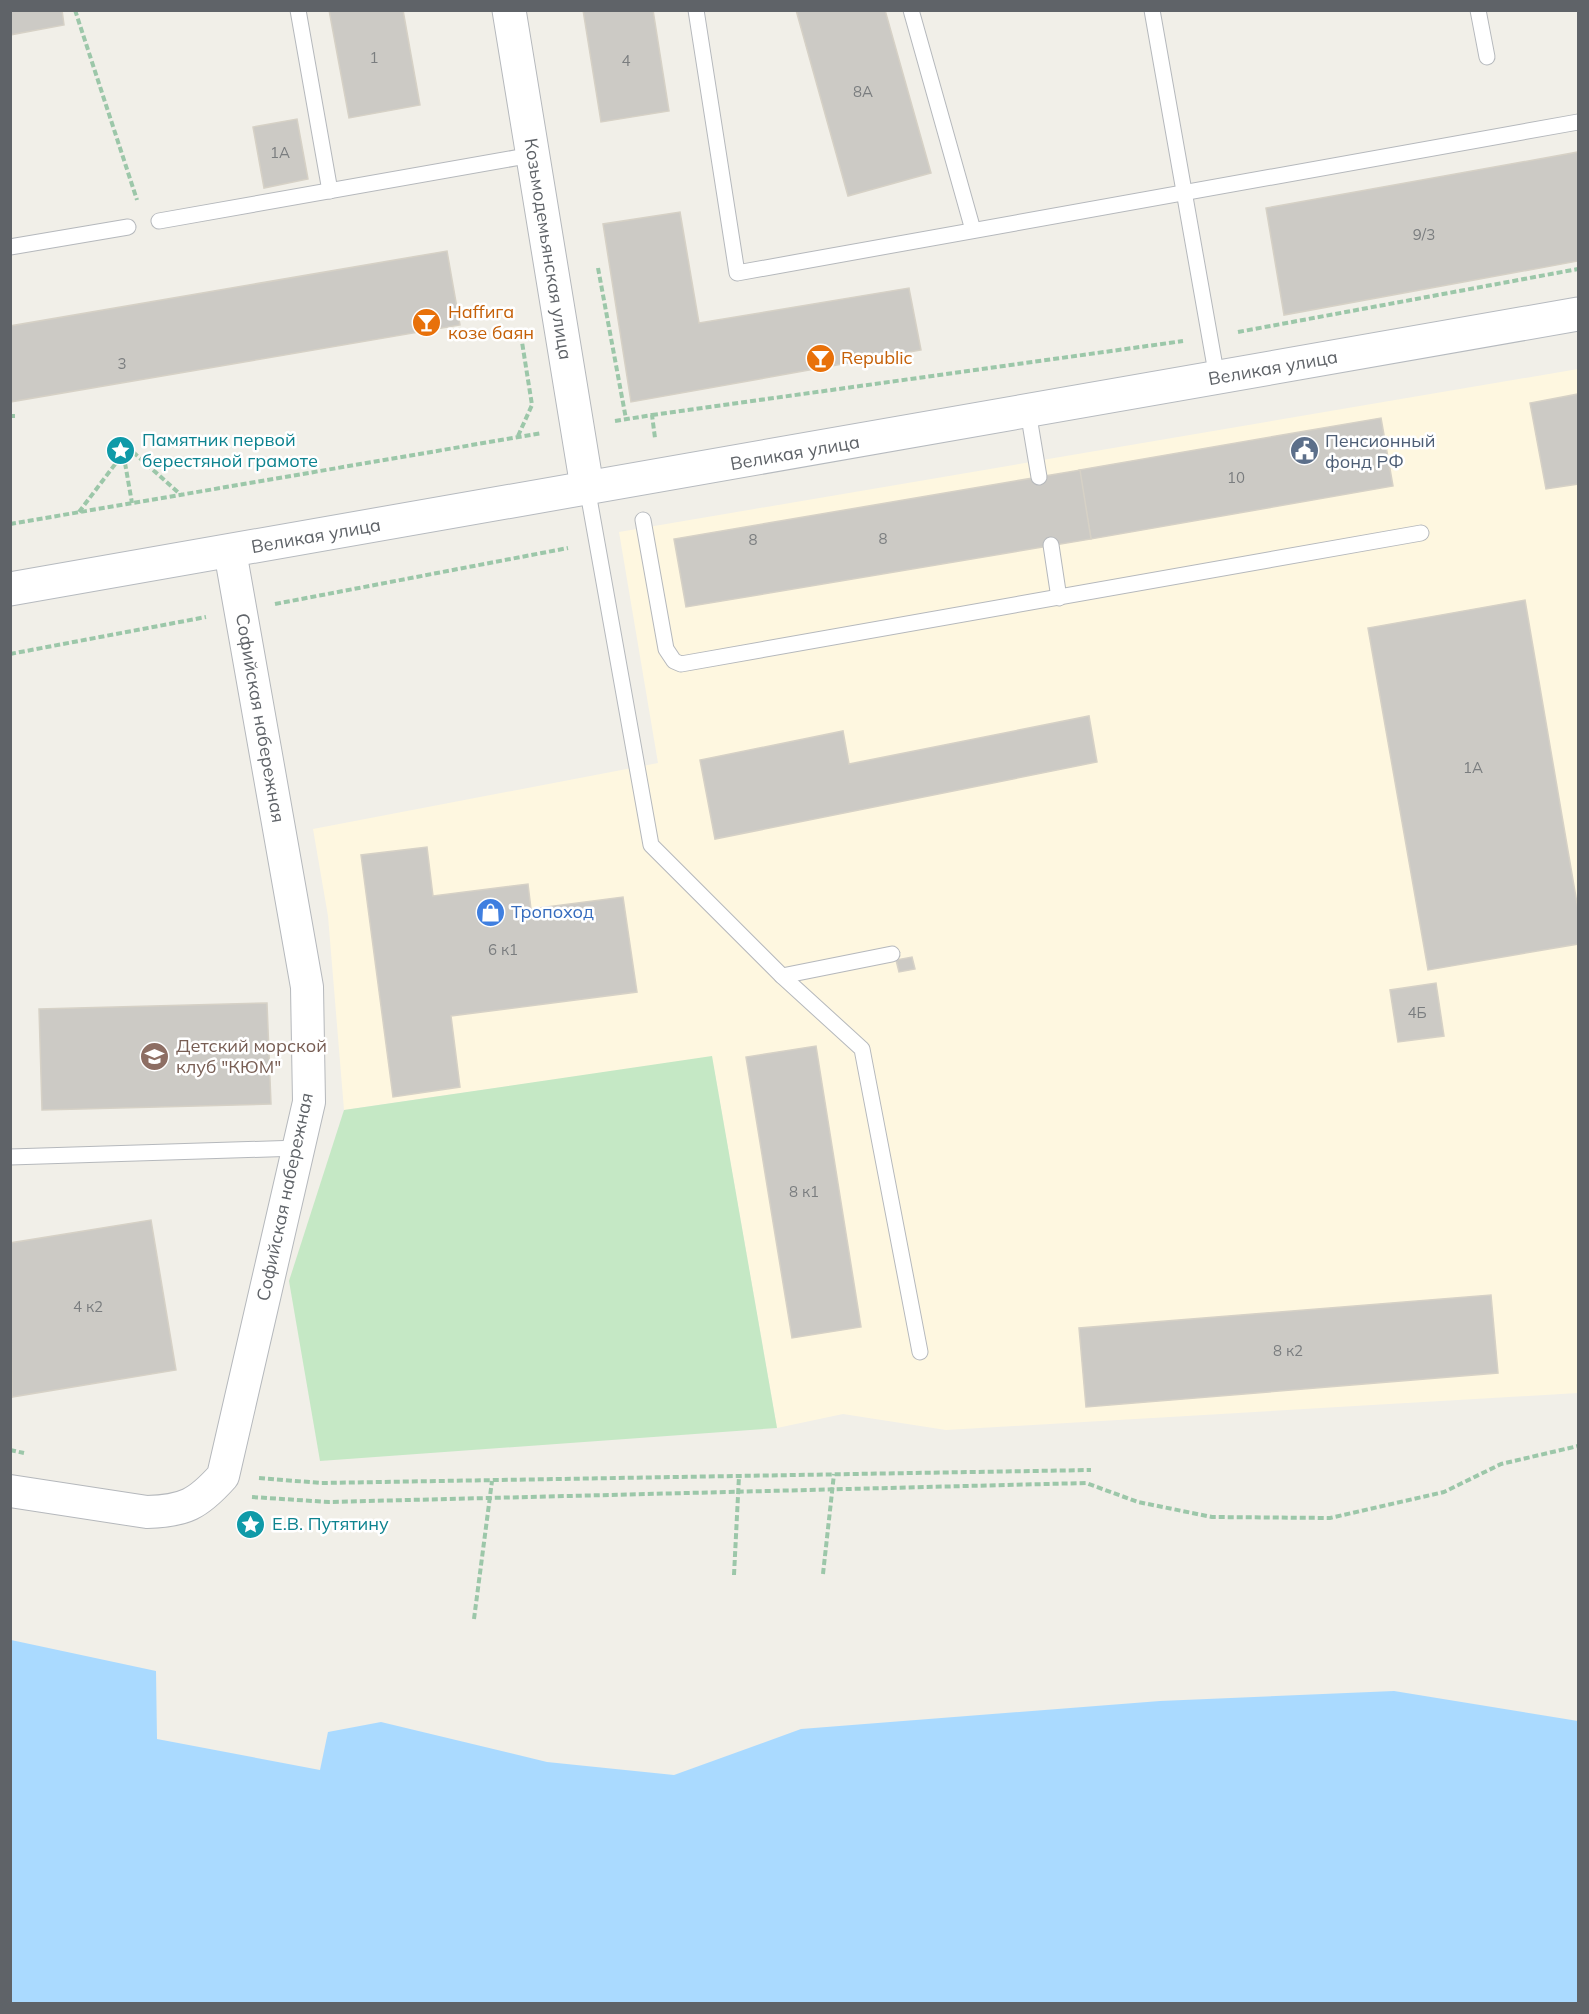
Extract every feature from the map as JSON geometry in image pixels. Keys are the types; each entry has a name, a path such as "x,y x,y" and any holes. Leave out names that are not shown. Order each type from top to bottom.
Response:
{"main road":[{"name":"Козьмодемьянская улица","path":"509,10 587,487"},
{"name":"Великая улица","path":"10,589 1578,314"}],"street":[{"name":"Софийская набережная","path":"215,1485 309,1102 307,987 230,551"},
{"path":"10,1491 147,1512 168,1511 189,1506 215,1485"}],"lane":[{"path":"298,10 330,191"},
{"path":"696,10 737,273 1578,122"},
{"path":"911,10 973,230"},
{"path":"1152,10 1217,378"},
{"path":"1478,10 1487,57"},
{"path":"159,221 532,155"},
{"path":"10,247 128,227"},
{"path":"1028,411 1039,477"},
{"path":"587,487 651,845 782,976 862,1048 920,1352"},
{"path":"643,520 666,649 674,661 681,664 1421,533"},
{"path":"1051,545 1059,598"},
{"path":"782,976 892,954"},
{"path":"10,1157 299,1148"}],"path":[{"path":"75,10 138,201"},
{"path":"598,268 626,419"},
{"path":"652,415 1211,337 1578,269"},
{"path":"518,437 532,405 521,331"},
{"path":"133,452 132,457 125,463 116,463 110,457 108,448 113,441 121,438 129,441 133,452 181,495"},
{"path":"79,512 116,463"},
{"path":"125,463 132,503"},
{"path":"215,1485 329,1502 1086,1483 1138,1502 1212,1517 1330,1518 1444,1492 1501,1464 1578,1446"},
{"path":"10,1450 33,1454"},
{"path":"215,1485 1091,1470"},
{"path":"823,1574 834,1474"},
{"path":"734,1575 739,1476"},
{"path":"474,1619 492,1482"}],"shaded area":[{"path":"1578,369 1578,1393 946,1430 843,1414 777,1428 712,1057 344,1110 328,916 313,829 658,763 619,532"}],"green space":[{"path":"712,1056 777,1428 320,1461 289,1281 344,1110"}],"water":[{"path":"11,1640 156,1671 157,1739 320,1770 328,1732 381,1722 547,1762 674,1775 801,1729 1160,1701 1394,1691 1578,1721 1578,2003 11,2003"}],"building":[{"path":"10,10 62,10 64,25 10,35"},
{"path":"329,10 403,10 420,105 349,118"},
{"path":"583,10 653,10 669,111 601,122"},
{"path":"796,10 885,10 931,173 848,196"},
{"path":"297,119 308,179 264,188 253,127"},
{"path":"1578,152 1578,261 1284,315 1266,208"},
{"path":"680,212 699,323 909,288 921,350 631,402 603,224"},
{"path":"447,251 460,325 10,402 10,326"},
{"path":"1578,394 1578,484 1546,489 1530,403"},
{"path":"1381,418 1393,486 1091,539 1079,470"},
{"path":"1080,470 1091,539 686,607 674,539"},
{"path":"1525,600 1578,909 1578,944 1428,970 1368,628"},
{"path":"1089,716 1097,762 715,839 700,760 843,731 849,764"},
{"path":"427,847 433,896 528,884 531,909 623,897 637,992 451,1016 460,1087 393,1097 361,855"},
{"path":"912,957 915,969 899,972 896,960"},
{"path":"1436,983 1444,1036 1398,1042 1390,990"},
{"name":"Детский морской клуб \"КЮМ\"","path":"267,1003 271,1104 42,1110 39,1009"},
{"path":"816,1046 861,1327 792,1338 746,1057"},
{"path":"151,1220 176,1370 12,1397 10,1243"},
{"path":"1491,1295 1498,1373 1086,1407 1079,1328"}],"place":[{"name":"Наffига козе баян","path":"427,322"},
{"name":"Republic","path":"820,358"},
{"name":"Памятник первой берестяной грамоте","path":"121,450"},
{"name":"Пенсионный фонд РФ","path":"1304,451"},
{"name":"Тропоход","path":"490,912"},
{"name":"Детский морской клуб \"КЮМ\"","path":"155,1056"},
{"name":"Е.В. Путятину","path":"251,1524"}]}
